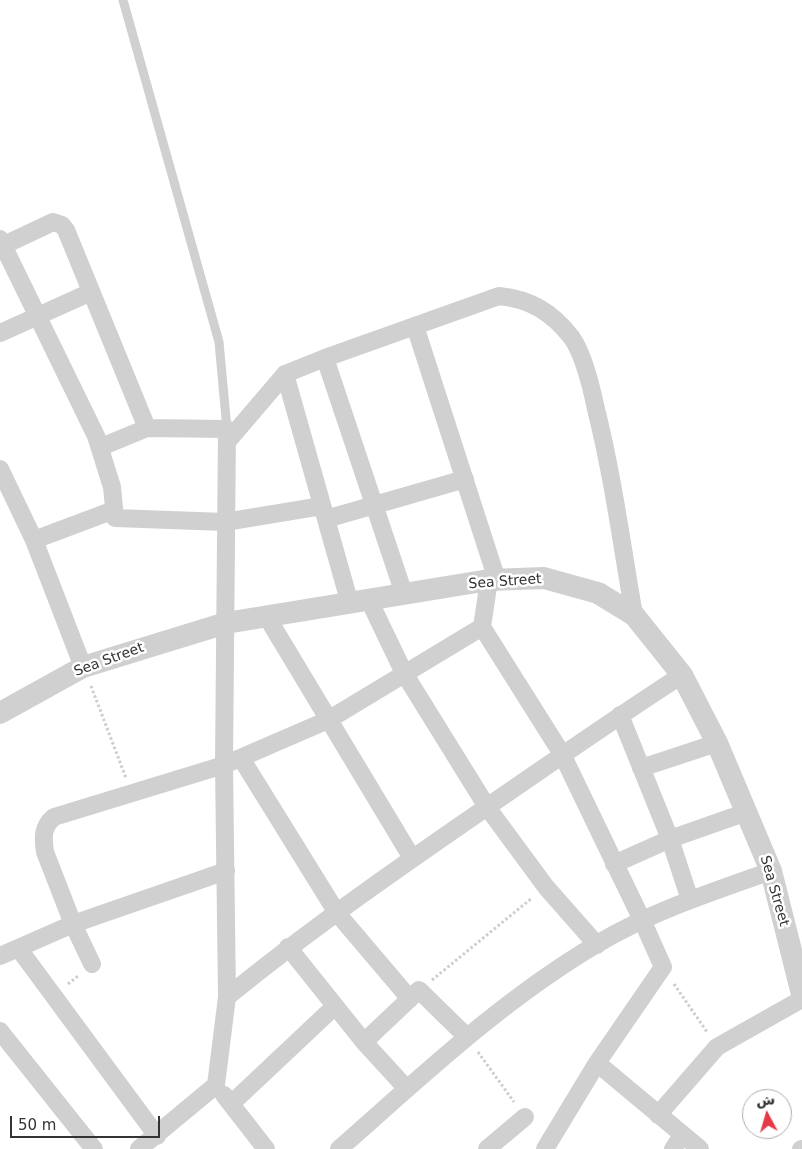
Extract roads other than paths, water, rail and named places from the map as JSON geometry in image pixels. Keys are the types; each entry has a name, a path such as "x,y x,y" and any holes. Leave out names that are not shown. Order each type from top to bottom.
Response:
{"street":[{"path":"147,428 66,230 54,222 1,244 101,448 112,487 114,517 120,520 225,522 324,513 375,504 465,479"},
{"path":"0,333 91,292"},
{"path":"139,1149 157,1136 216,1085 227,997 224,765 227,435 285,374 499,296 519,298 536,304 572,339 590,381 608,456 634,615"},
{"path":"415,326 465,479 493,580 482,627 562,754 663,967 597,1063 546,1149"},
{"path":"325,358 404,594"},
{"path":"285,374 324,513 359,602 487,807 546,887 596,944"},
{"path":"101,448 147,428 227,435"},
{"path":"0,469 34,540 83,667"},
{"path":"34,540 114,510"},
{"name":"Sea Street","path":"0,713 83,667 226,623 493,580 544,578 598,593 634,615 682,675 717,743 748,812 771,871 802,994"},
{"path":"267,617 412,858"},
{"path":"92,964 73,924 45,852 43,840 47,823 54,817 133,795 224,765 328,720 482,627"},
{"path":"227,997 288,947 412,858 562,754 682,675"},
{"path":"620,715 670,839 690,900"},
{"path":"641,768 717,743"},
{"path":"241,758 337,913 415,994 467,1037"},
{"path":"614,864 670,839 748,812"},
{"path":"0,956 73,924 226,870"},
{"path":"339,1149 467,1037 554,972 596,944 642,920 690,900 771,871"},
{"path":"288,947 334,1007 408,1089"},
{"path":"19,949 157,1136"},
{"path":"364,1042 415,994"},
{"path":"658,1115 718,1048 802,999"},
{"path":"231,1104 334,1007"},
{"path":"0,1031 94,1149"},
{"path":"597,1063 658,1115 677,1142 700,1149"},
{"path":"216,1085 266,1149"},
{"path":"488,1149 508,1143 525,1117"}],"lane":[{"path":"124,0 219,342 227,435"}]}
